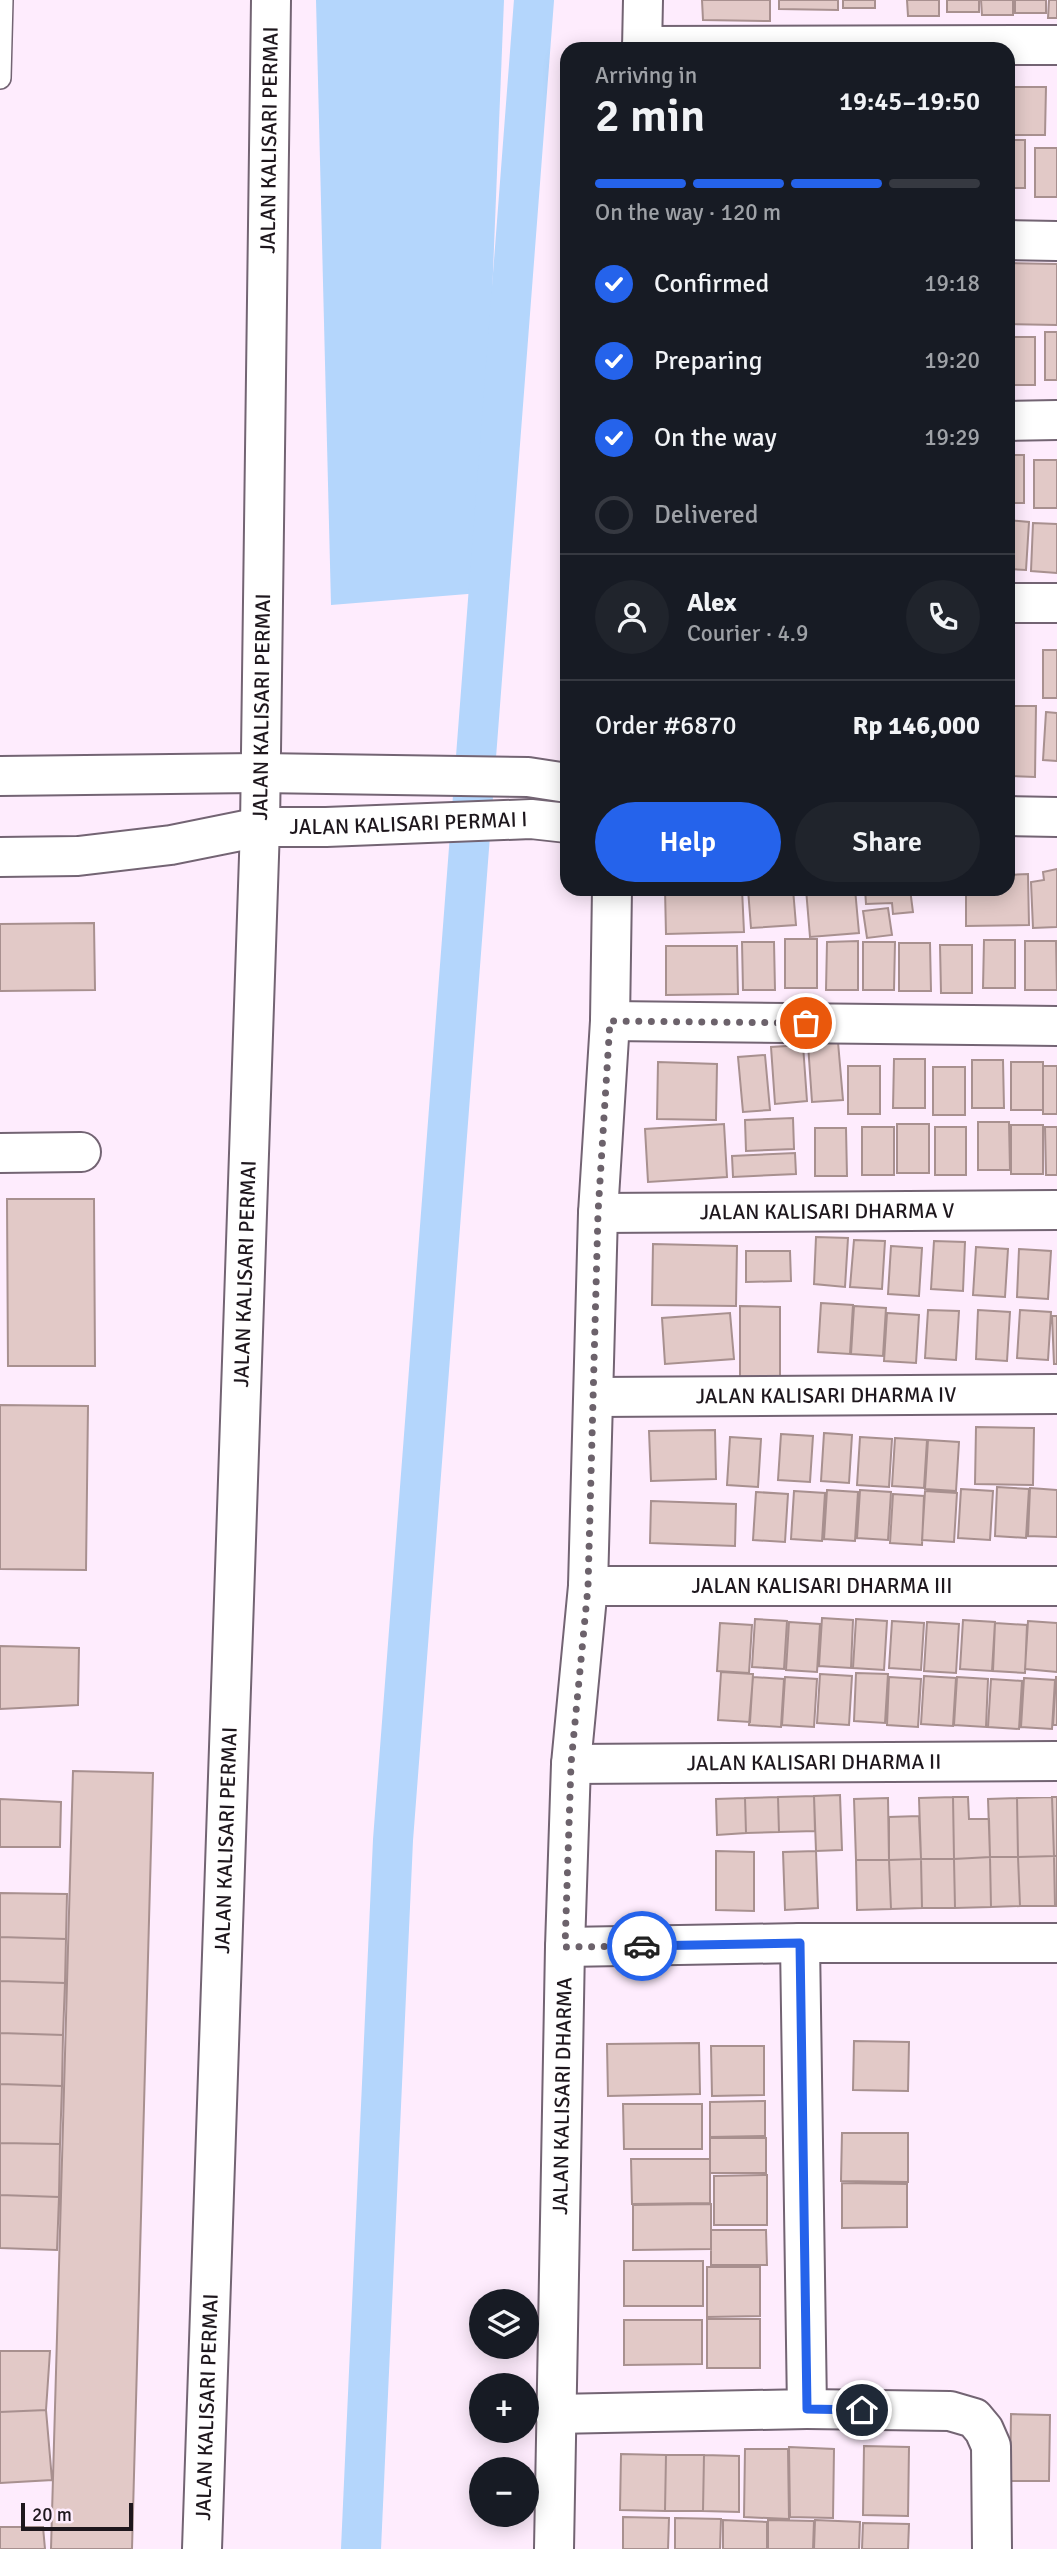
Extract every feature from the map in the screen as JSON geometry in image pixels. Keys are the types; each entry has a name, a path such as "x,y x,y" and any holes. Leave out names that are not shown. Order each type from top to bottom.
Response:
{"street":[{"name":"JALAN KALISARI PERMAI","path":"202,2549 260,827 271,0"},
{"path":"642,42 643,0"},
{"path":"1015,44 1057,44"},
{"path":"1015,240 1057,240"},
{"path":"1015,421 1057,420"},
{"path":"1015,603 1057,603"},
{"name":"JALAN KALISARI PERMAI I","path":"0,776 260,773 528,777 560,782"},
{"path":"1015,816 1057,817"},
{"name":"JALAN KALISARI PERMAI I","path":"0,857 78,856 171,845 260,827 549,821"},
{"name":"JALAN KALISARI DHARMA","path":"554,2549 571,1764 588,1587 598,1213 610,1021 612,896"},
{"path":"610,1021 1057,1026"},
{"path":"0,1153 80,1152"},
{"name":"JALAN KALISARI DHARMA V","path":"598,1213 1057,1210"},
{"name":"JALAN KALISARI DHARMA IV","path":"595,1396 1057,1394"},
{"name":"JALAN KALISARI DHARMA III","path":"588,1587 1057,1587"},
{"name":"JALAN KALISARI DHARMA II","path":"571,1764 1057,1761"},
{"path":"565,1947 800,1943 1057,1944"},
{"path":"800,1943 807,2409"},
{"path":"555,2414 807,2409 950,2411 974,2418 984,2430 991,2446 992,2549"}],"lane":[{"path":"0,78 2,0"}],"water":[{"path":"316,0 504,0 480,593 331,605"}],"building":[{"path":"702,0 770,0 770,21 703,20"},
{"path":"779,0 838,0 838,10 779,9"},
{"path":"843,0 875,0 875,8 843,8"},
{"path":"907,0 939,0 939,16 908,16"},
{"path":"947,0 979,0 979,12 947,12"},
{"path":"981,0 1013,0 1013,15 982,15"},
{"path":"1015,0 1046,0 1046,13 1015,13"},
{"path":"1049,0 1057,0 1057,18 1048,18"},
{"path":"1015,87 1046,87 1045,135 1015,135"},
{"path":"1015,140 1025,140 1025,188 1015,188"},
{"path":"1035,148 1057,148 1057,197 1035,197"},
{"path":"1015,263 1057,264 1057,325 1015,324"},
{"path":"1045,332 1057,332 1057,380 1045,380"},
{"path":"1015,337 1035,337 1035,385 1015,385"},
{"path":"1015,455 1024,455 1024,503 1015,503"},
{"path":"1034,460 1057,460 1057,508 1034,508"},
{"path":"1015,521 1029,522 1026,570 1015,569"},
{"path":"1033,523 1057,524 1057,573 1031,571"},
{"path":"1043,650 1057,650 1057,698 1043,698"},
{"path":"1015,706 1036,706 1035,777 1015,776"},
{"path":"1046,712 1057,713 1057,761 1043,760"},
{"path":"1057,869 1057,927 1033,928 1031,882 1044,880 1043,872"},
{"path":"1028,874 1029,925 966,926 966,896 1015,896 1015,875"},
{"path":"665,896 742,896 744,932 666,934"},
{"path":"749,896 794,896 796,925 751,928"},
{"path":"807,896 856,896 859,933 810,937"},
{"path":"865,896 911,896 913,912 893,914 892,903 866,904"},
{"path":"888,908 892,935 867,938 863,911"},
{"path":"94,923 95,990 0,991 0,924"},
{"path":"785,939 817,939 817,988 785,988"},
{"path":"984,940 1015,940 1015,988 983,988"},
{"path":"858,941 858,990 826,990 827,942"},
{"path":"1025,941 1056,941 1057,990 1025,990"},
{"path":"742,942 774,942 775,990 743,990"},
{"path":"863,942 895,942 894,990 863,990"},
{"path":"899,943 930,943 931,991 899,991"},
{"path":"940,945 972,945 972,993 941,993"},
{"path":"666,946 737,946 738,994 666,995"},
{"path":"838,1042 843,1100 812,1102 808,1044"},
{"path":"803,1045 807,1101 775,1104 771,1047"},
{"path":"765,1055 770,1110 743,1112 738,1057"},
{"path":"894,1059 925,1059 925,1108 893,1108"},
{"path":"972,1060 1003,1060 1004,1108 972,1108"},
{"path":"658,1062 717,1064 716,1120 657,1119"},
{"path":"1011,1062 1043,1062 1043,1110 1011,1110"},
{"path":"848,1066 880,1066 880,1114 848,1114"},
{"path":"1043,1066 1057,1066 1057,1114 1043,1114"},
{"path":"933,1067 965,1067 965,1115 933,1115"},
{"path":"793,1118 794,1149 746,1151 745,1120"},
{"path":"978,1122 1009,1122 1010,1170 978,1170"},
{"path":"724,1124 727,1177 648,1182 645,1129"},
{"path":"897,1124 929,1124 929,1173 897,1173"},
{"path":"1011,1125 1043,1125 1043,1174 1011,1174"},
{"path":"862,1127 894,1127 894,1175 862,1175"},
{"path":"935,1127 966,1127 966,1175 935,1175"},
{"path":"1045,1127 1057,1127 1057,1175 1046,1175"},
{"path":"815,1128 846,1128 847,1176 815,1176"},
{"path":"795,1153 796,1174 733,1177 732,1156"},
{"path":"7,1199 94,1199 95,1366 8,1366"},
{"path":"816,1237 848,1238 845,1287 814,1284"},
{"path":"854,1240 885,1241 882,1289 850,1287"},
{"path":"934,1241 965,1242 963,1291 931,1289"},
{"path":"653,1244 737,1246 736,1306 652,1305"},
{"path":"891,1246 922,1248 919,1296 888,1294"},
{"path":"976,1247 1008,1249 1005,1297 973,1295"},
{"path":"1019,1249 1051,1251 1048,1299 1017,1297"},
{"path":"746,1251 790,1251 791,1281 746,1282"},
{"path":"821,1303 853,1305 850,1354 818,1352"},
{"path":"740,1306 780,1307 780,1380 740,1379"},
{"path":"854,1306 886,1308 883,1356 851,1354"},
{"path":"928,1310 959,1311 956,1360 925,1358"},
{"path":"978,1310 1010,1312 1007,1361 976,1359"},
{"path":"1020,1310 1051,1312 1048,1360 1017,1358"},
{"path":"730,1313 734,1359 665,1364 662,1318"},
{"path":"887,1313 919,1315 916,1363 884,1361"},
{"path":"1052,1316 1057,1316 1057,1364 1054,1364"},
{"path":"0,1405 88,1406 86,1570 0,1569"},
{"path":"976,1427 1034,1428 1033,1485 975,1484"},
{"path":"715,1430 716,1479 651,1481 649,1431"},
{"path":"824,1433 852,1435 849,1483 821,1481"},
{"path":"781,1434 813,1436 810,1482 778,1480"},
{"path":"730,1437 761,1439 758,1487 727,1485"},
{"path":"860,1437 892,1439 889,1487 857,1485"},
{"path":"895,1438 927,1440 924,1488 892,1486"},
{"path":"928,1440 959,1442 956,1491 925,1489"},
{"path":"997,1487 1029,1489 1026,1538 995,1536"},
{"path":"1030,1488 1057,1490 1057,1537 1028,1536"},
{"path":"961,1489 993,1491 990,1540 958,1538"},
{"path":"827,1490 858,1492 855,1541 824,1539"},
{"path":"860,1490 891,1492 888,1540 857,1538"},
{"path":"794,1491 825,1493 822,1541 791,1539"},
{"path":"925,1491 957,1493 954,1542 922,1540"},
{"path":"756,1492 788,1494 785,1542 753,1540"},
{"path":"893,1494 924,1496 922,1545 890,1543"},
{"path":"651,1501 736,1504 735,1546 650,1543"},
{"path":"822,1618 853,1620 851,1668 819,1666"},
{"path":"755,1619 787,1621 784,1669 752,1667"},
{"path":"856,1619 887,1621 884,1670 853,1668"},
{"path":"963,1620 995,1622 992,1671 960,1669"},
{"path":"892,1621 924,1623 921,1670 889,1668"},
{"path":"1028,1621 1057,1623 1057,1672 1025,1669"},
{"path":"789,1622 820,1624 817,1672 786,1670"},
{"path":"927,1622 959,1624 956,1673 924,1671"},
{"path":"720,1623 752,1625 749,1673 717,1671"},
{"path":"995,1623 1027,1625 1025,1673 993,1671"},
{"path":"0,1646 79,1648 78,1705 0,1709"},
{"path":"721,1672 753,1674 750,1722 718,1720"},
{"path":"856,1673 888,1674 885,1723 854,1721"},
{"path":"820,1674 852,1676 849,1725 817,1723"},
{"path":"924,1676 956,1678 953,1726 921,1724"},
{"path":"753,1677 784,1679 781,1727 749,1725"},
{"path":"785,1677 817,1679 814,1727 782,1725"},
{"path":"889,1677 921,1679 918,1727 887,1725"},
{"path":"957,1677 988,1679 986,1727 954,1725"},
{"path":"1056,1677 1057,1725 1053,1725"},
{"path":"1024,1678 1055,1680 1052,1729 1021,1727"},
{"path":"991,1679 1022,1681 1019,1729 988,1727"},
{"path":"73,1771 153,1773 132,2549 51,2549"},
{"path":"840,1795 842,1850 816,1851 814,1796"},
{"path":"814,1796 815,1831 779,1832 778,1797"},
{"path":"778,1797 779,1832 746,1833 745,1798"},
{"path":"953,1797 954,1859 921,1859 919,1798"},
{"path":"953,1797 968,1797 969,1819 989,1819 990,1857 954,1859"},
{"path":"1052,1797 1057,1797 1057,1856 1054,1856"},
{"path":"1052,1797 1054,1856 1018,1857 1017,1798"},
{"path":"745,1798 746,1833 717,1835 716,1799"},
{"path":"888,1798 889,1860 856,1860 854,1799"},
{"path":"1017,1798 1018,1857 990,1857 988,1799"},
{"path":"0,1799 61,1802 60,1847 0,1847"},
{"path":"919,1816 921,1859 889,1860 889,1817"},
{"path":"716,1851 754,1852 754,1911 716,1910"},
{"path":"816,1851 818,1908 785,1910 783,1852"},
{"path":"1054,1856 1057,1856 1057,1906 1055,1906"},
{"path":"1054,1856 1055,1906 1020,1906 1018,1857"},
{"path":"990,1857 1018,1857 1020,1906 991,1907"},
{"path":"990,1857 991,1907 955,1908 954,1859"},
{"path":"921,1859 954,1859 955,1908 922,1908"},
{"path":"921,1859 922,1908 891,1909 889,1860"},
{"path":"856,1860 889,1860 891,1909 857,1910"},
{"path":"0,1893 67,1894 66,1939 0,1937"},
{"path":"0,1937 66,1939 65,1983 0,1981"},
{"path":"0,1981 65,1983 63,2035 0,2033"},
{"path":"0,2033 63,2035 62,2086 0,2084"},
{"path":"854,2041 909,2042 908,2091 853,2090"},
{"path":"699,2043 700,2094 608,2096 607,2044"},
{"path":"711,2046 764,2046 764,2095 712,2096"},
{"path":"0,2084 62,2086 60,2144 0,2143"},
{"path":"765,2101 765,2136 710,2137 710,2102"},
{"path":"623,2104 702,2104 702,2149 624,2149"},
{"path":"842,2133 908,2133 908,2182 841,2181"},
{"path":"710,2138 766,2138 766,2173 710,2173"},
{"path":"0,2143 60,2144 59,2197 0,2195"},
{"path":"631,2159 710,2159 710,2203 632,2204"},
{"path":"767,2175 767,2225 714,2225 714,2176"},
{"path":"842,2183 907,2184 907,2227 842,2228"},
{"path":"0,2195 59,2197 57,2250 0,2248"},
{"path":"711,2204 711,2249 633,2250 633,2205"},
{"path":"711,2230 766,2230 767,2265 711,2265"},
{"path":"624,2261 703,2261 703,2306 624,2306"},
{"path":"707,2267 760,2267 760,2316 707,2317"},
{"path":"707,2319 760,2319 760,2368 707,2368"},
{"path":"624,2320 702,2320 702,2364 624,2365"},
{"path":"0,2351 50,2351 46,2410 0,2412"},
{"path":"46,2410 52,2480 0,2483 0,2412"},
{"path":"1011,2414 1050,2415 1049,2481 1010,2481"},
{"path":"864,2446 909,2447 908,2516 863,2515"},
{"path":"789,2447 834,2449 833,2518 790,2517"},
{"path":"745,2449 788,2449 789,2519 744,2517"},
{"path":"621,2454 666,2455 665,2511 620,2510"},
{"path":"666,2455 704,2455 703,2511 665,2511"},
{"path":"704,2455 739,2456 739,2512 703,2511"},
{"path":"623,2517 669,2518 668,2549 623,2549"},
{"path":"675,2518 721,2519 720,2549 675,2549"},
{"path":"723,2520 767,2522 767,2549 723,2549"},
{"path":"768,2520 814,2521 813,2549 768,2549"},
{"path":"815,2520 860,2522 859,2549 814,2549"},
{"path":"863,2523 909,2524 908,2549 862,2549"},
{"path":"0,2527 43,2527 45,2549 0,2549"}],"waterway":[{"path":"361,2549 393,1840 534,0"}],"way so far":[{"path":"642,1946 565,1947 571,1764 588,1587 598,1213 610,1021 806,1023"}],"route":[{"path":"642,1946 800,1943 807,2409 862,2410"}]}
